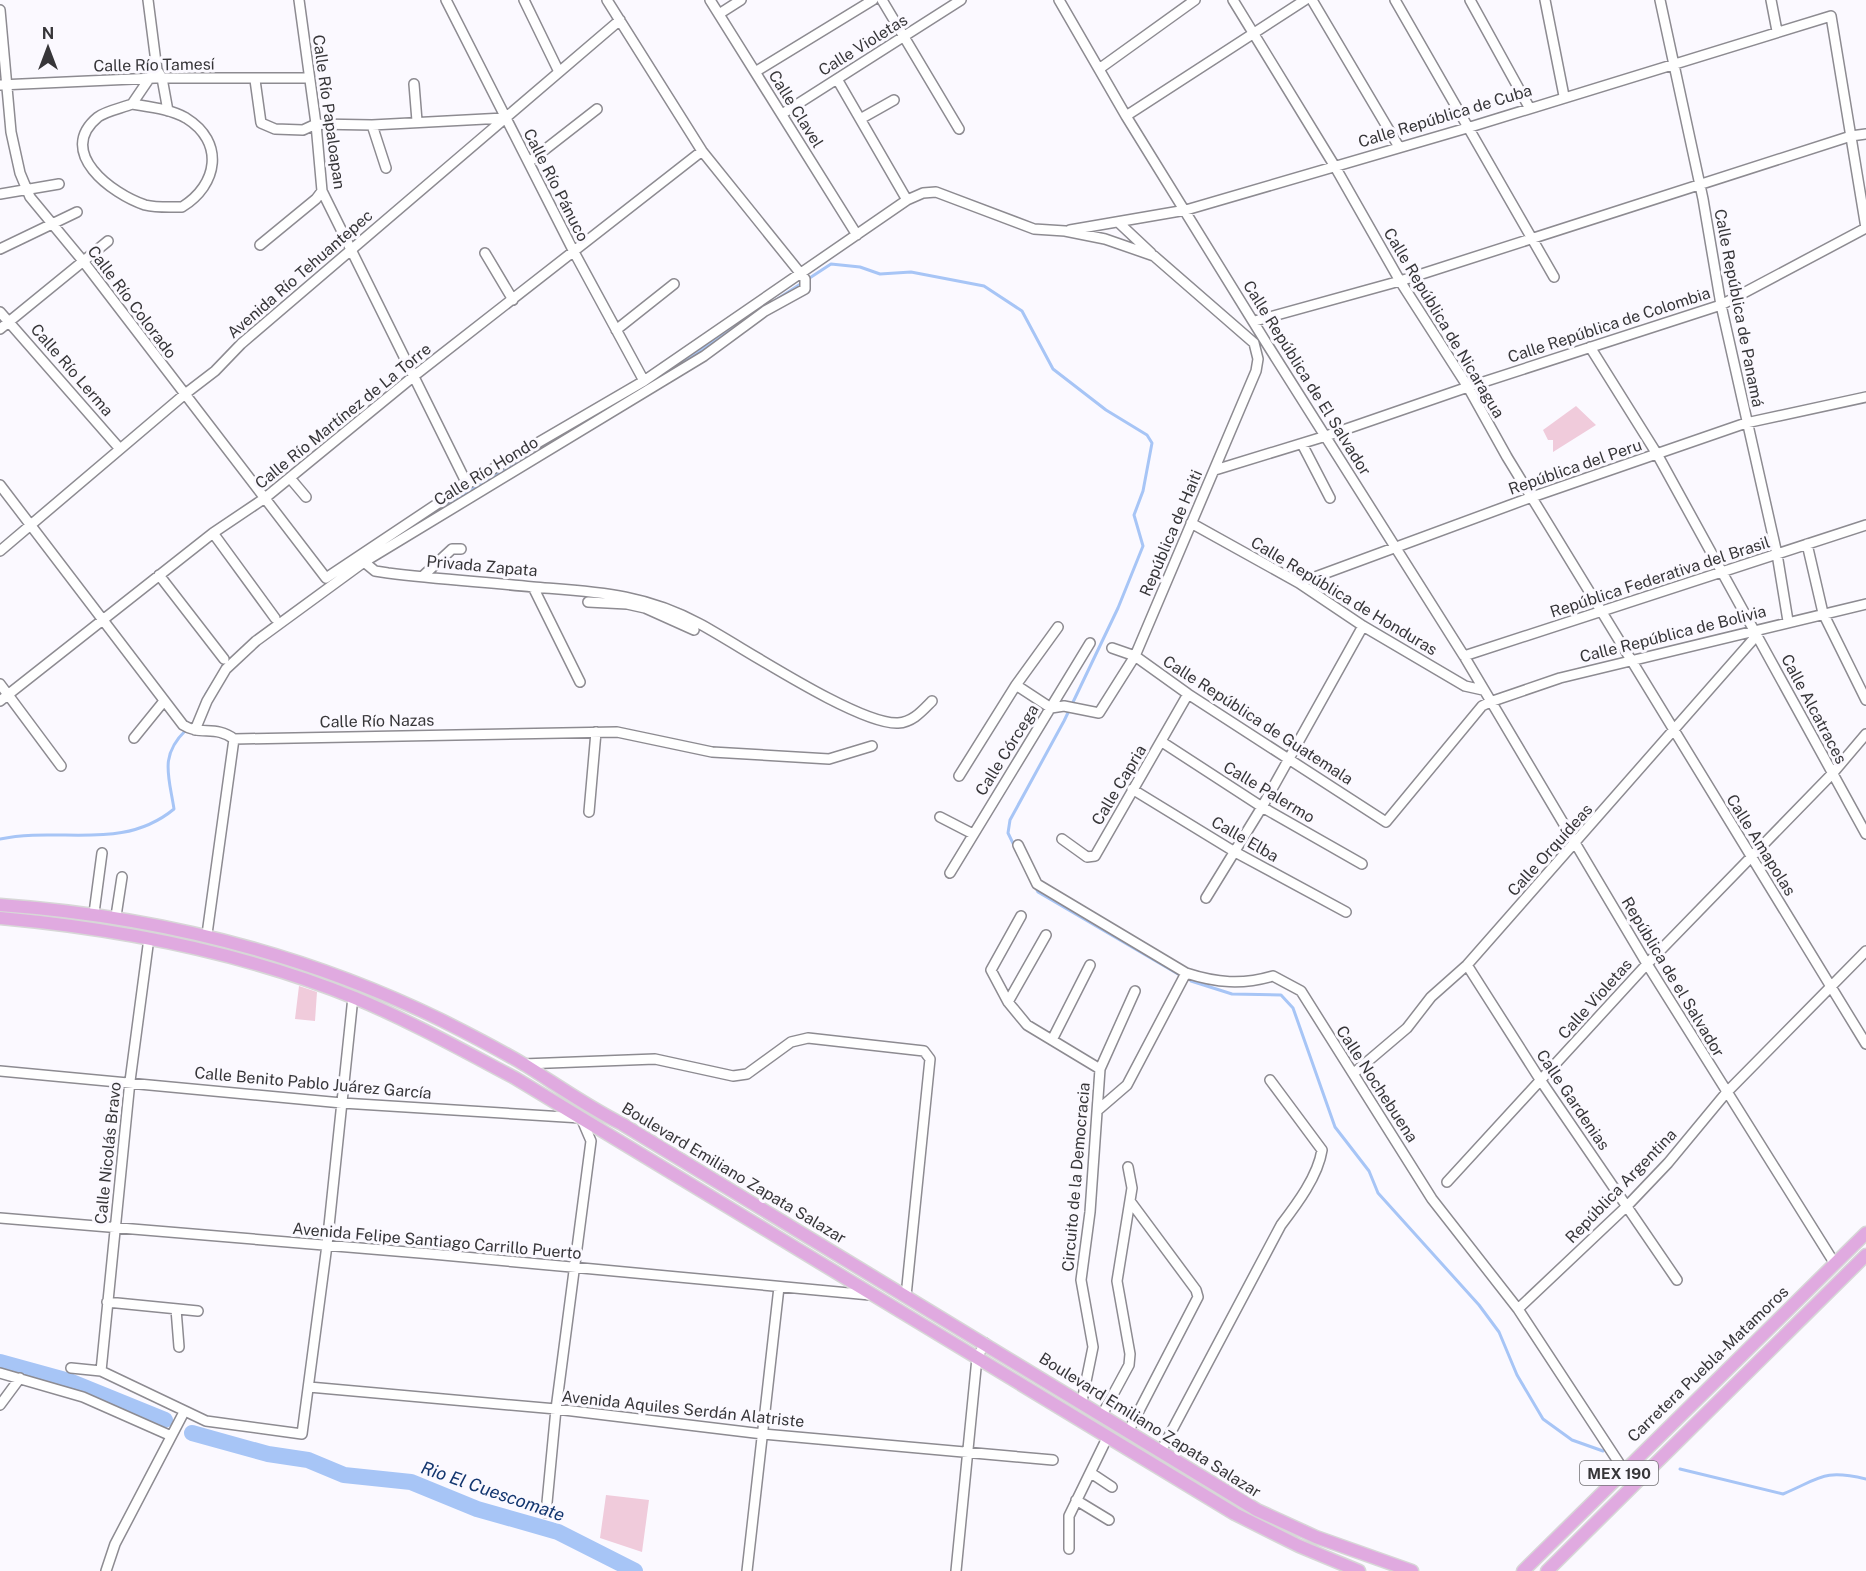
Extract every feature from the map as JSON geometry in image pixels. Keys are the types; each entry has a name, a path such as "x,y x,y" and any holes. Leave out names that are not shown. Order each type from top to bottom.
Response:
{"main road":[{"name":"Boulevard Emiliano Zapata Salazar","path":"0,905 116,916 207,934 298,962 358,984 440,1020 523,1064 580,1101 622,1124 1082,1401 1257,1510 1359,1554 1412,1571"},
{"name":"Boulevard Emiliano Zapata Salazar","path":"0,918 100,929 150,938 243,961 353,998 398,1017 514,1078 1235,1514 1299,1546 1359,1571"},
{"path":"569,1112 580,1101"},
{"name":"Carretera Puebla-Matamoros","path":"1523,1571 1623,1469 1866,1233"},
{"name":"Carretera Puebla-Matamoros","path":"1547,1571 1866,1255"}],"street":[{"path":"148,0 159,74 168,111"},
{"name":"Calle Río Papaloapan","path":"299,0 316,124 321,191 352,248 467,484"},
{"name":"Calle Río Pánuco","path":"446,0 504,118 644,381"},
{"path":"524,0 559,72"},
{"path":"607,0 702,151 804,279 857,235 907,200 923,193 936,192 1034,230 1065,231 1105,239 1154,256"},
{"name":"Calle Clavel","path":"710,0 857,235"},
{"path":"718,14 741,0"},
{"path":"755,72 873,0"},
{"path":"882,0 959,129"},
{"name":"Calle Violetas","path":"782,114 961,0"},
{"name":"Calle República de El Salvador","path":"1059,0 1126,116 1464,656 1490,702"},
{"path":"1099,69 1195,0"},
{"name":"Calle República de Nicaragua","path":"1233,0 1334,165 1400,281 1468,387 1632,660"},
{"path":"1126,116 1305,0"},
{"path":"1312,0 1399,147"},
{"path":"1395,0 1554,277"},
{"path":"1470,0 1529,107"},
{"path":"1545,0 1564,96"},
{"name":"Calle República de Panamá","path":"1660,0 1700,185 1721,305 1777,554 1788,621"},
{"path":"1771,0 1777,31"},
{"name":"Calle Río Colorado","path":"0,10 4,85 11,132 20,173 28,192 326,578"},
{"name":"Calle República de Cuba","path":"1065,231 1186,210 1467,128 1564,96 1831,16 1851,136"},
{"name":"Avenida Río Tehuantepec","path":"0,551 215,371 241,344 352,248 621,20"},
{"path":"132,104 148,78 159,74"},
{"name":"Calle Río Tamesí","path":"159,74 255,80 309,78"},
{"name":"Calle Río Tamesí","path":"4,85 148,78"},
{"path":"837,79 862,118 907,200"},
{"path":"255,80 261,123 275,129 303,130 316,124 372,125 504,118"},
{"path":"414,84 417,121"},
{"path":"862,118 894,100"},
{"path":"132,104 168,111 198,127 213,152 211,173 202,190 182,207 147,206 112,191 103,178 88,166 82,146 86,131 99,116 132,104"},
{"path":"529,162 597,109"},
{"path":"372,125 386,168"},
{"path":"1255,321 1400,281 1851,136 1866,134"},
{"path":"1851,136 1866,228"},
{"name":"Calle Río Martínez de La Torre","path":"0,701 213,533 265,498 414,376 702,151"},
{"path":"0,195 28,192 59,184"},
{"path":"260,245 316,199 321,191"},
{"path":"0,249 77,212"},
{"path":"1118,222 1254,343 1262,345 1264,339"},
{"name":"Calle República de Colombia","path":"1215,470 1302,444 1468,387 1721,305 1866,228"},
{"path":"0,329 108,241"},
{"path":"485,253 513,300"},
{"name":"Calle Río Hondo","path":"191,729 203,715 207,701 226,669 256,641 364,562 705,356 765,311 805,289 804,279 644,381 467,484 326,578"},
{"path":"616,330 674,284"},
{"name":"Calle Río Lerma","path":"0,312 120,449"},
{"path":"1254,343 1258,359"},
{"name":"Calle Alcatraces","path":"1590,347 1657,454 1866,834"},
{"path":"1258,359 1265,352 1273,354"},
{"name":"República de Haiti","path":"1051,708 1064,706 1100,714 1135,656 1215,470 1258,359"},
{"name":"República del Peru","path":"1299,583 1532,497 1746,423 1866,397"},
{"path":"1302,444 1330,498"},
{"path":"290,478 306,497"},
{"path":"0,485 164,701 191,729 217,730"},
{"name":"Calle República de Honduras","path":"1191,523 1299,583 1363,626 1465,686 1483,690"},
{"name":"República Federativa del Brasil","path":"1464,656 1866,525"},
{"path":"213,533 275,618"},
{"path":"1807,544 1823,614 1866,700"},
{"path":"424,575 452,549 461,549"},
{"name":"Privada Zapata","path":"364,562 375,571 533,587 601,591 652,602 698,622 826,696 876,720 899,723 910,720 932,701"},
{"path":"159,575 224,659"},
{"path":"533,587 580,682"},
{"path":"601,591 606,603"},
{"path":"588,602 627,604 645,608 694,630"},
{"name":"Calle República de Bolivia","path":"1490,702 1560,678 1756,632 1788,621 1866,604"},
{"path":"1206,898 1262,807 1363,626"},
{"path":"959,776 1016,685 1058,627"},
{"name":"Calle Orquídeas","path":"1354,1073 1407,1028 1431,998 1467,965 1674,731 1756,632"},
{"name":"Calle Córcega","path":"950,873 1090,643"},
{"name":"Calle República de Guatemala","path":"1112,648 1135,656 1188,694 1386,822 1482,705 1490,702"},
{"name":"Calle Amapolas","path":"1632,660 1866,1044"},
{"path":"0,684 62,766"},
{"path":"1016,685 1051,708"},
{"name":"Calle Capria","path":"1062,839 1087,857 1095,856 1188,694"},
{"path":"134,738 164,701"},
{"name":"República de el Salvador","path":"1490,702 1577,842 1647,964 1726,1093 1835,1264"},
{"path":"203,715 217,730 234,740 207,934"},
{"path":"589,812 596,732"},
{"name":"Calle Río Nazas","path":"234,740 596,732 636,735 712,752 829,759 872,746"},
{"name":"Calle Violetas","path":"1447,1182 1647,964 1832,774 1866,734"},
{"name":"Calle Palermo","path":"1162,742 1262,807 1362,864"},
{"name":"Calle Elba","path":"1132,789 1235,852 1346,912"},
{"path":"940,817 973,834"},
{"name":"Calle Nochebuena","path":"1018,845 1037,884 1186,973 1213,982 1248,983 1273,976 1301,991 1432,1199 1518,1309 1623,1469"},
{"path":"94,913 102,853"},
{"path":"116,916 122,877"},
{"name":"Circuito de la Democracia","path":"1021,916 991,970 1008,1002 1027,1025 1100,1069 1090,1212 1081,1280 1093,1347 1082,1401"},
{"path":"1008,1002 1046,935"},
{"name":"Calle Nicolás Bravo","path":"101,1371 130,1081 150,938"},
{"name":"República Argentina","path":"1518,1309 1628,1206 1668,1163 1726,1093 1866,951"},
{"path":"1052,1040 1090,965"},
{"name":"Calle Gardenias","path":"1467,965 1541,1081 1677,1280"},
{"path":"1098,1110 1127,1085 1186,973"},
{"path":"1100,1069 1135,991"},
{"path":"71,1368 101,1371 182,1414 206,1421 302,1434 327,1245 353,998"},
{"path":"523,1064 655,1059 733,1076 747,1074 791,1042 808,1038 924,1052 930,1059 906,1296"},
{"name":"Calle Benito Pablo Juárez García","path":"0,1071 130,1081 342,1103 581,1118 607,1126 622,1124"},
{"path":"1161,1451 1281,1224 1294,1207 1320,1160 1322,1150 1270,1080"},
{"path":"546,1513 556,1410 591,1141 581,1118"},
{"path":"1102,1415 1129,1365 1130,1354 1117,1281 1132,1188 1128,1167"},
{"path":"1128,1431 1198,1297 1196,1290 1130,1201"},
{"name":"Avenida Felipe Santiago Carrillo Puerto","path":"0,1218 327,1245 871,1295"},
{"path":"747,1571 779,1287"},
{"path":"107,1302 198,1311"},
{"path":"176,1309 178,1347"},
{"path":"956,1571 977,1359 985,1343"},
{"path":"0,1373 83,1396 171,1432"},
{"path":"0,1405 20,1378"},
{"name":"Avenida Aquiles Serdán Alatriste","path":"309,1387 556,1410 764,1434 1053,1460"},
{"path":"106,1571 115,1544 182,1414"},
{"path":"1069,1549 1070,1516 1108,1436"},
{"path":"1091,1473 1112,1487"},
{"path":"1076,1500 1108,1520"}],"shaded area":[{"path":"1576,406 1596,425 1553,452 1553,440 1548,440 1543,430"},
{"path":"299,986 317,992 315,1021 295,1019"},
{"path":"606,1495 649,1500 642,1552 600,1538"}],"waterway":[{"path":"776,300 831,264 860,267 880,274 911,272 984,286 1022,311 1053,369 1106,410 1147,435 1152,443 1143,491 1134,515 1143,546 1118,608 1064,721 1010,820 1008,833 1023,864"},
{"path":"664,375 735,327"},
{"path":"428,518 477,485 614,405"},
{"path":"206,694 214,682"},
{"path":"0,839 45,835 112,834 133,830 154,822 174,809 168,776 169,758 172,749 186,730"},
{"path":"1035,886 1038,892 1178,974"},
{"path":"1191,981 1232,994 1281,995 1293,1008 1335,1127 1369,1171 1378,1193 1479,1305 1499,1332 1517,1375 1543,1419 1572,1440 1603,1451"},
{"name":"Rio El Cuescomate","path":"0,1362 69,1381 165,1420"},
{"name":"Rio El Cuescomate","path":"192,1433 268,1454 308,1460 344,1475 411,1482 477,1509 558,1532 635,1571"},
{"path":"1680,1469 1783,1494 1831,1475 1866,1479"}]}
